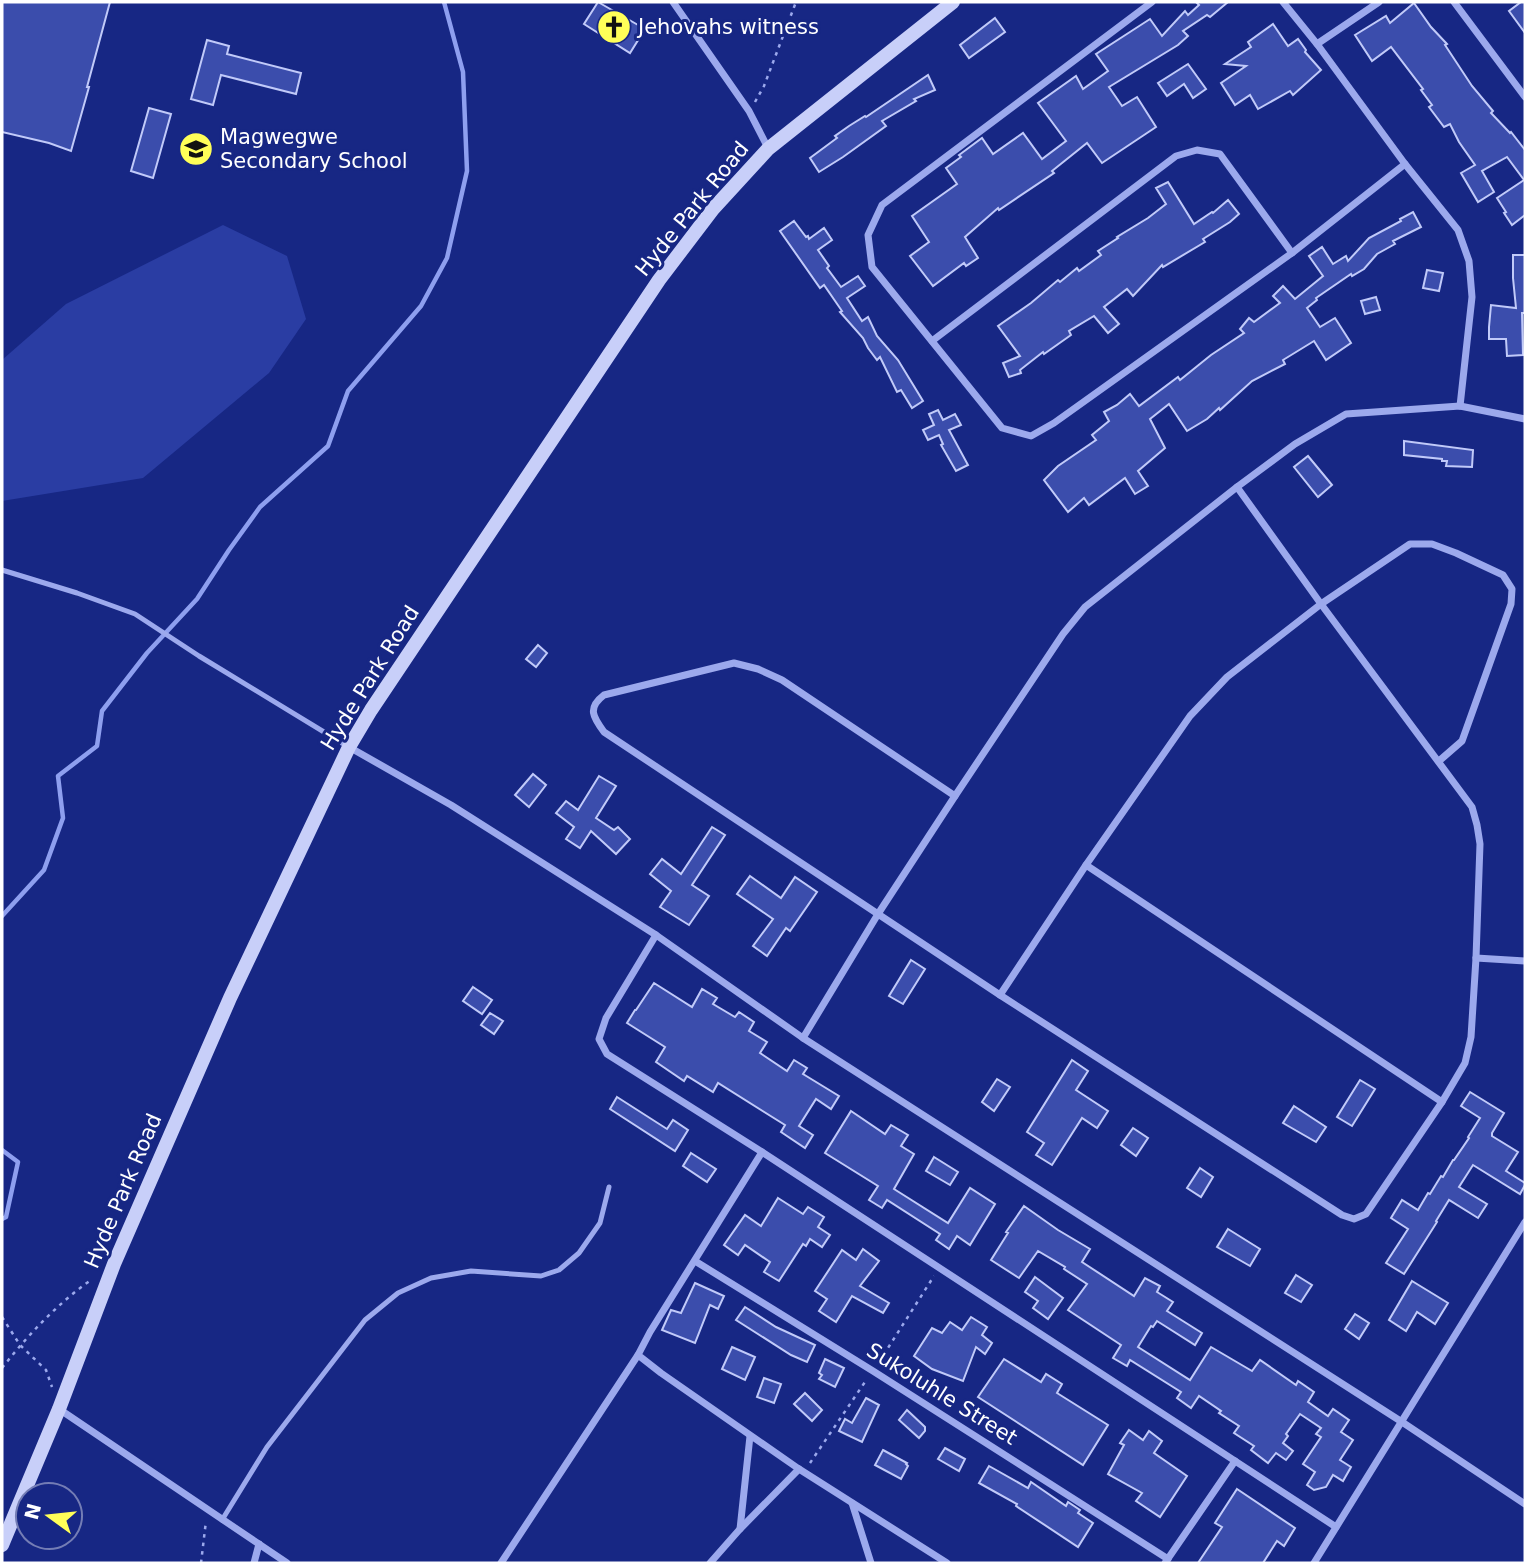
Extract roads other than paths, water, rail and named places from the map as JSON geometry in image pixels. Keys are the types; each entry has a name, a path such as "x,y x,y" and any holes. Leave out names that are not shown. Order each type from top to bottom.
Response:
{"street":[{"path":"673,2 749,111 768,149"},
{"name":"Hyde Park Road","path":"2,1545 59,1409 114,1264 225,1010 349,747 371,709 659,280 713,209 768,149 953,2"},
{"path":"1152,2 882,205 867,235 872,268 1002,429 1031,436 1054,423 1292,253 1405,164"},
{"path":"1283,2 1458,230 1469,261 1472,297 1460,406"},
{"path":"1317,44 1379,2"},
{"path":"1454,2 1525,97"},
{"path":"932,341 1176,156 1197,150 1220,154 1292,253"},
{"path":"803,1038 878,914 955,796 1063,634 1085,607 1295,444 1346,414 1460,406 1525,419"},
{"path":"955,796 782,680 758,669 734,663 604,695 596,701 593,709 595,720 604,732 1000,995 1342,1215 1354,1219 1366,1214 1442,1102 1465,1063 1471,1037 1476,958 1480,844 1477,825 1472,807 1237,487"},
{"path":"1000,995 1190,716 1227,677 1321,604 1410,544 1432,544 1456,553 1503,575 1512,589 1506,620 1462,741 1439,761"},
{"path":"349,747 451,805 656,936 803,1038 1402,1422 1525,1504"},
{"path":"1086,865 1442,1102"},
{"path":"656,936 606,1018 599,1039 607,1054 762,1152 1336,1527"},
{"path":"1476,958 1525,961"},
{"path":"501,1563 639,1356 650,1332 762,1152"},
{"path":"1314,1563 1525,1222"},
{"name":"Sukoluhle Street","path":"695,1261 873,1371 1166,1561"},
{"path":"639,1356 799,1469 947,1563"},
{"path":"59,1409 287,1563"},
{"path":"740,1529 750,1436"},
{"path":"1166,1561 1234,1461"},
{"path":"710,1563 799,1469"},
{"path":"852,1503 871,1563"},
{"path":"254,1563 259,1544"}],"lane":[{"path":"2,569 135,614 198,656 349,747"},
{"path":"222,1520 267,1447 365,1320 398,1293 430,1278 471,1271 541,1276 559,1270 579,1252 600,1223 609,1187"}],"waterway":[{"path":"2,916 44,870 63,818 58,776 97,746 102,711 147,653 197,599 260,507 328,446 348,391 421,306 447,258 467,171 463,72 444,2"},
{"path":"2,1150 18,1162 6,1217 2,1219"}],"place":[{"name":"Jehovahs witness","path":"614,27"},
{"name":"Magwegwe Secondary School","path":"196,149"}]}
